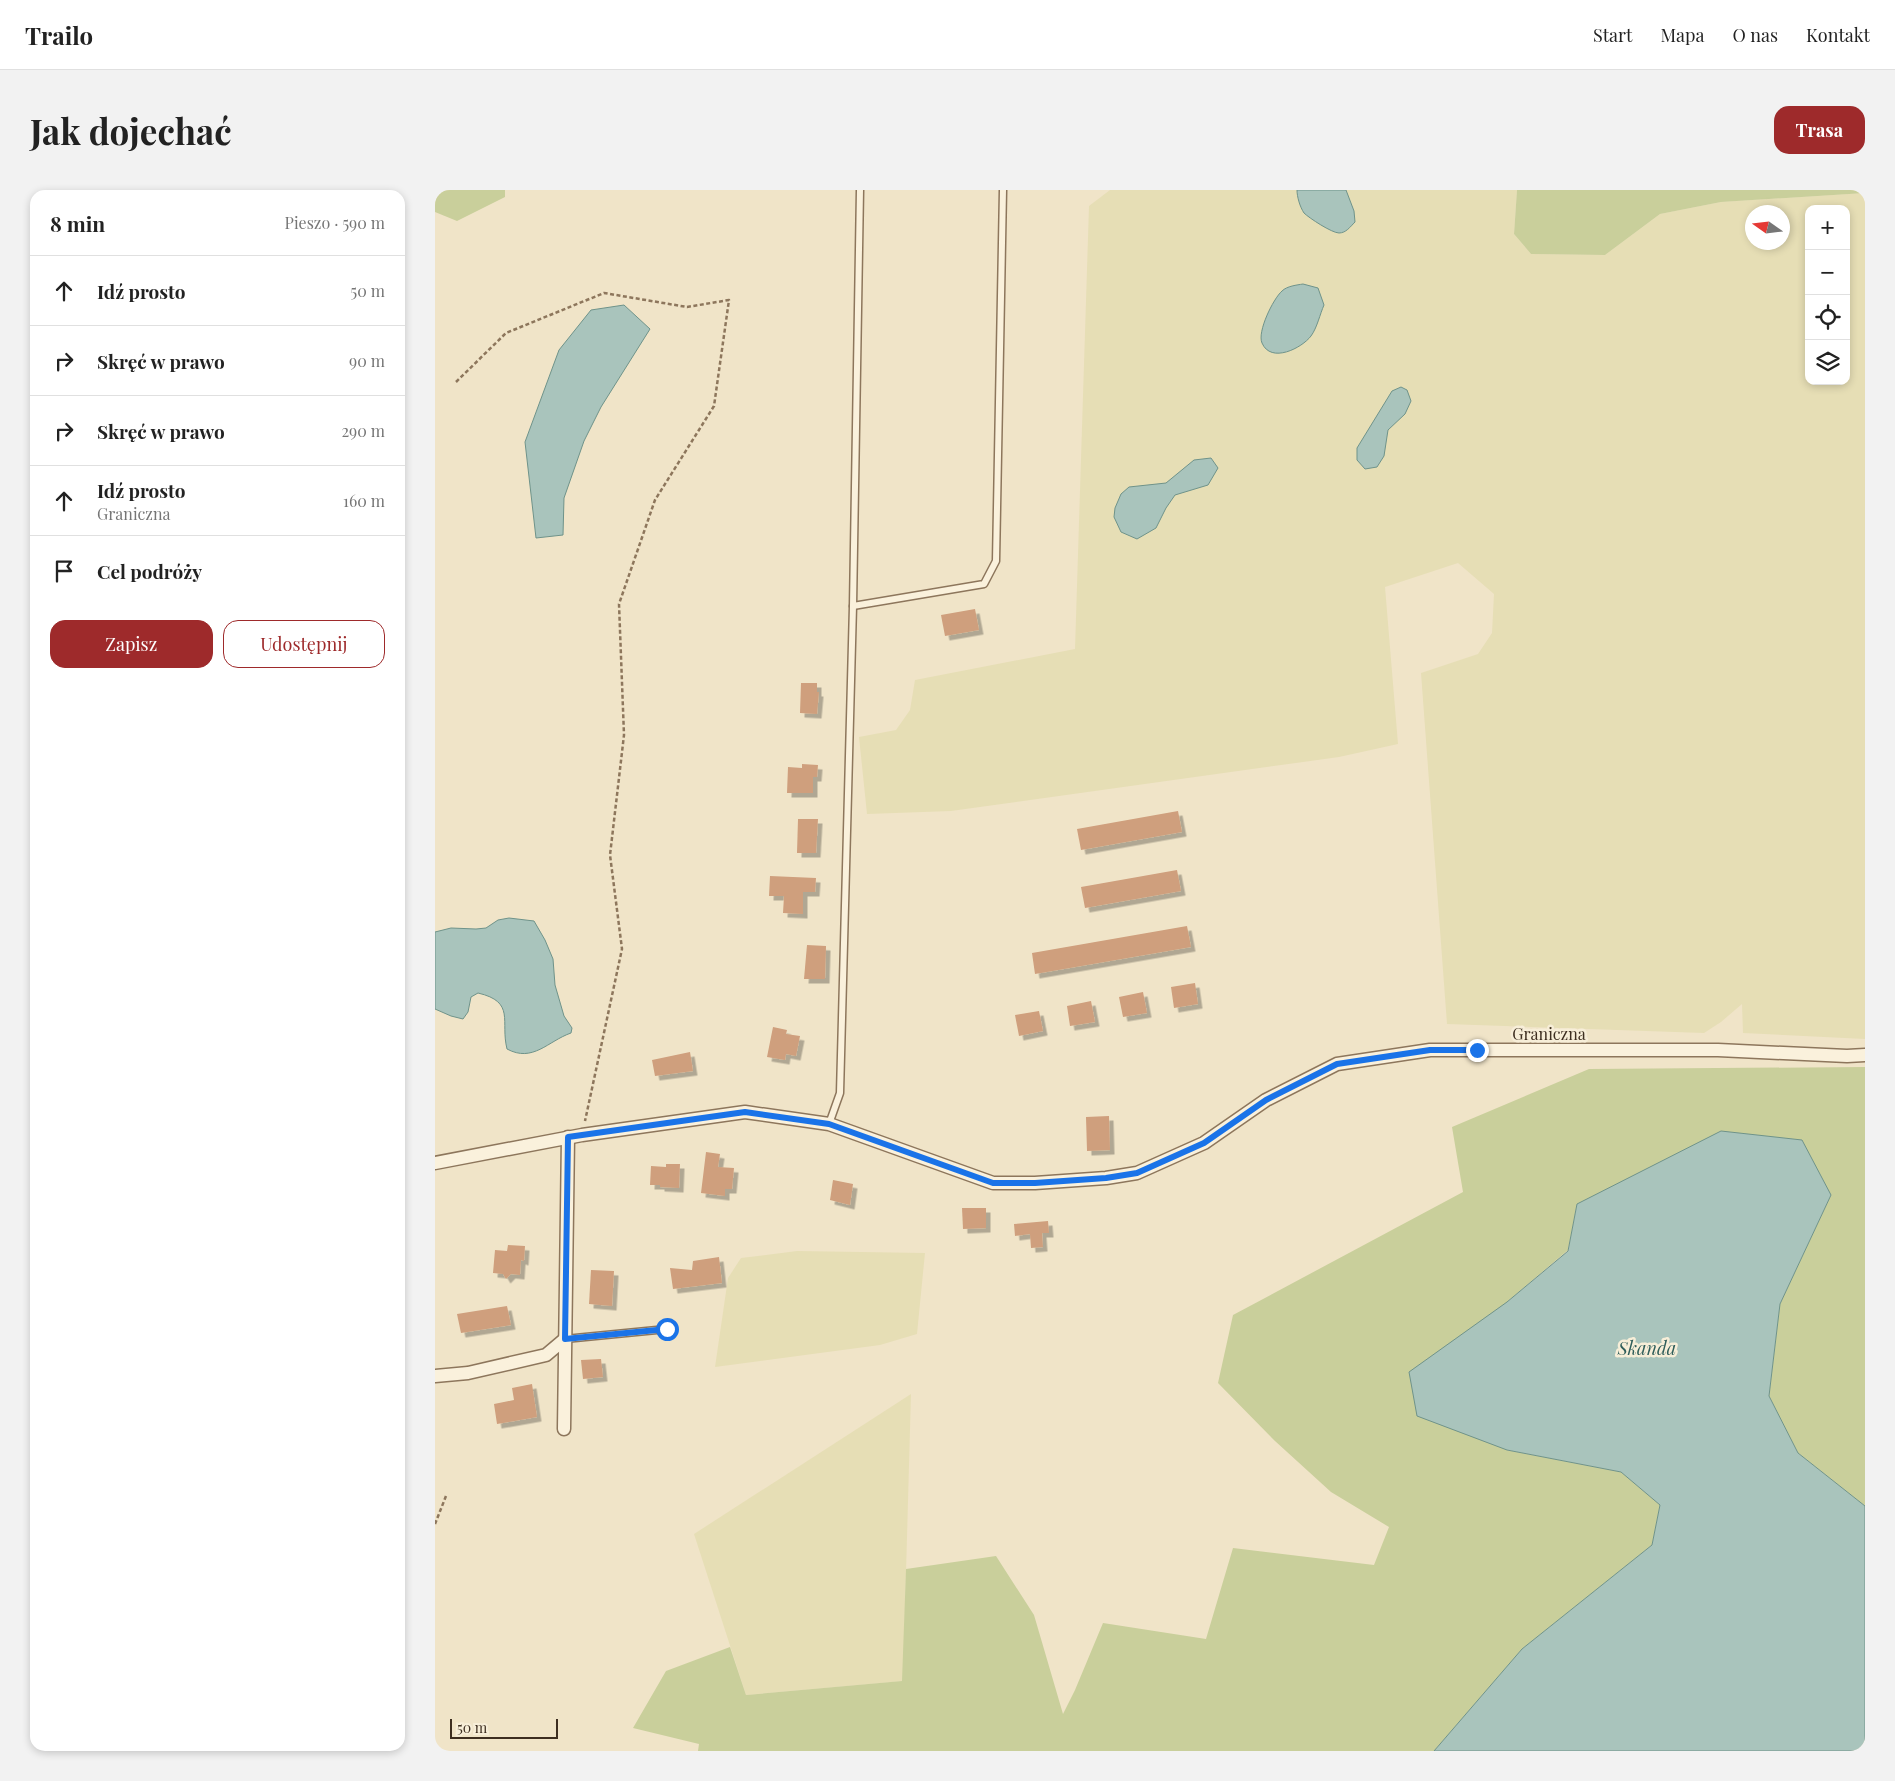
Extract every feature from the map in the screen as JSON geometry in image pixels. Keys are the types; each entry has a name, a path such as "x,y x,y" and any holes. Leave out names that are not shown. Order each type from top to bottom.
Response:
{"street":[{"name":"Graniczna","path":"435,1163 568,1137 745,1112 829,1124 993,1183 1035,1183 1106,1178 1137,1173 1204,1143 1266,1100 1337,1064 1430,1050 1718,1050 1847,1056 1865,1055"},
{"path":"564,1430 568,1137"},
{"path":"435,1376 468,1372 547,1355 565,1339"}],"lane":[{"path":"829,1124 840,1093 853,606 860,190"},
{"path":"853,606 984,584 996,561 1003,190"},
{"path":"565,1339 667,1329"}],"path":[{"path":"456,382 506,332 604,293 687,307 729,300 714,406 655,500 619,604 624,735 610,855 622,949 582,1135"},
{"path":"435,1524 445,1496"}],"shaded area":[{"path":"1110,190 1517,190 1514,234 1531,254 1605,255 1660,214 1721,202 1865,193 1865,1039 1743,1033 1742,1004 1721,1022 1704,1033 1447,1024 1421,673 1478,654 1492,633 1494,594 1458,563 1385,587 1398,744 1339,757 951,811 867,814 859,737 896,730 910,710 915,680 1075,649 1089,206"},
{"path":"797,1251 925,1253 917,1334 880,1345 715,1367 728,1278 741,1258"},
{"path":"911,1394 903,1681 746,1695 694,1534"}],"green space":[{"path":"435,190 505,190 505,197 457,221 435,212"},
{"path":"1517,190 1865,190 1865,193 1721,202 1660,214 1605,255 1531,254 1514,234"},
{"path":"1865,1067 1865,1506 1798,1453 1769,1396 1780,1304 1831,1195 1577,1204 1568,1250 1507,1302 1507,1450 1621,1472 1660,1505 1652,1545 1522,1649 1434,1751 698,1751 699,1744 633,1728 666,1671 730,1647 746,1695 902,1681 906,1569 996,1556 1034,1615 1063,1714 1103,1623 1206,1639 1233,1548 1374,1565 1389,1527 1331,1492 1275,1441 1218,1383 1233,1315 1463,1192 1452,1127 1589,1069"}],"water":[{"path":"1297,190 1346,190 1354,211 1355,222 1344,232 1339,233 1315,222 1301,208"},
{"path":"1303,284 1318,288 1324,305 1315,329 1307,341 1287,352 1272,352 1266,349 1262,343 1262,331 1274,301 1284,289"},
{"path":"624,305 650,329 601,407 584,441 564,498 563,535 536,538 525,442 559,350 591,310"},
{"path":"1401,387 1407,390 1411,401 1405,414 1388,430 1384,456 1377,467 1365,469 1357,460 1357,448 1392,391"},
{"path":"1211,458 1218,468 1208,485 1175,495 1156,528 1137,539 1121,532 1114,517 1115,508 1121,494 1129,487 1166,483 1194,460"},
{"path":"509,918 534,921 545,940 553,959 555,985 564,1016 572,1028 571,1033 540,1049 525,1054 507,1049 502,1007 490,997 478,993 471,997 468,1012 463,1019 435,1009 435,932 451,928 486,928 498,920"},
{"name":"Skanda","path":"1721,1131 1802,1140 1831,1195 1780,1304 1769,1396 1798,1453 1865,1506 1865,1751 1434,1751 1522,1649 1652,1545 1660,1505 1621,1472 1507,1450 1417,1416 1409,1372 1507,1302 1568,1251 1577,1204"}],"building":[{"path":"975,609 979,630 945,636 941,615"},
{"path":"801,683 817,683 817,692 819,692 817,714 800,713"},
{"path":"802,764 818,765 817,777 813,777 813,793 787,793 788,767 802,768"},
{"path":"1178,811 1182,832 1081,850 1077,829"},
{"path":"798,819 818,819 816,853 797,853"},
{"path":"1177,870 1181,891 1085,908 1081,887"},
{"path":"770,876 816,878 815,892 803,892 803,914 783,913 784,896 769,896"},
{"path":"1187,926 1191,947 1035,974 1032,953"},
{"path":"807,945 826,946 825,979 804,979"},
{"path":"1195,983 1198,1004 1174,1008 1171,987"},
{"path":"1143,992 1147,1013 1123,1017 1119,997"},
{"path":"1091,1001 1095,1022 1070,1026 1067,1006"},
{"path":"1039,1011 1043,1031 1019,1036 1015,1015"},
{"path":"773,1027 787,1030 786,1034 800,1036 796,1056 786,1054 785,1060 767,1057"},
{"path":"690,1052 693,1071 655,1076 652,1060"},
{"path":"1109,1116 1110,1150 1087,1151 1086,1117"},
{"path":"706,1152 720,1154 718,1167 734,1168 732,1189 725,1189 725,1196 701,1193"},
{"path":"666,1164 680,1164 679,1188 650,1185 651,1166 666,1167"},
{"path":"833,1180 853,1184 850,1205 830,1200"},
{"path":"962,1208 986,1208 986,1228 963,1229"},
{"path":"1048,1221 1049,1233 1042,1233 1043,1247 1031,1248 1030,1234 1015,1236 1014,1224"},
{"path":"508,1245 525,1246 524,1261 521,1260 520,1275 511,1274 506,1279 503,1274 493,1273 495,1250 507,1251"},
{"path":"719,1257 722,1283 673,1289 670,1268 692,1270 693,1261"},
{"path":"591,1270 614,1271 612,1306 589,1304"},
{"path":"507,1306 511,1325 461,1333 457,1314"},
{"path":"601,1359 603,1377 583,1379 581,1360"},
{"path":"532,1384 537,1417 497,1424 494,1404 514,1400 512,1388"}],"route":[{"path":"667,1329 565,1339 568,1137 745,1112 829,1124 993,1183 1035,1183 1106,1178 1137,1173 1204,1143 1266,1100 1337,1064 1430,1050 1477,1050"}]}
